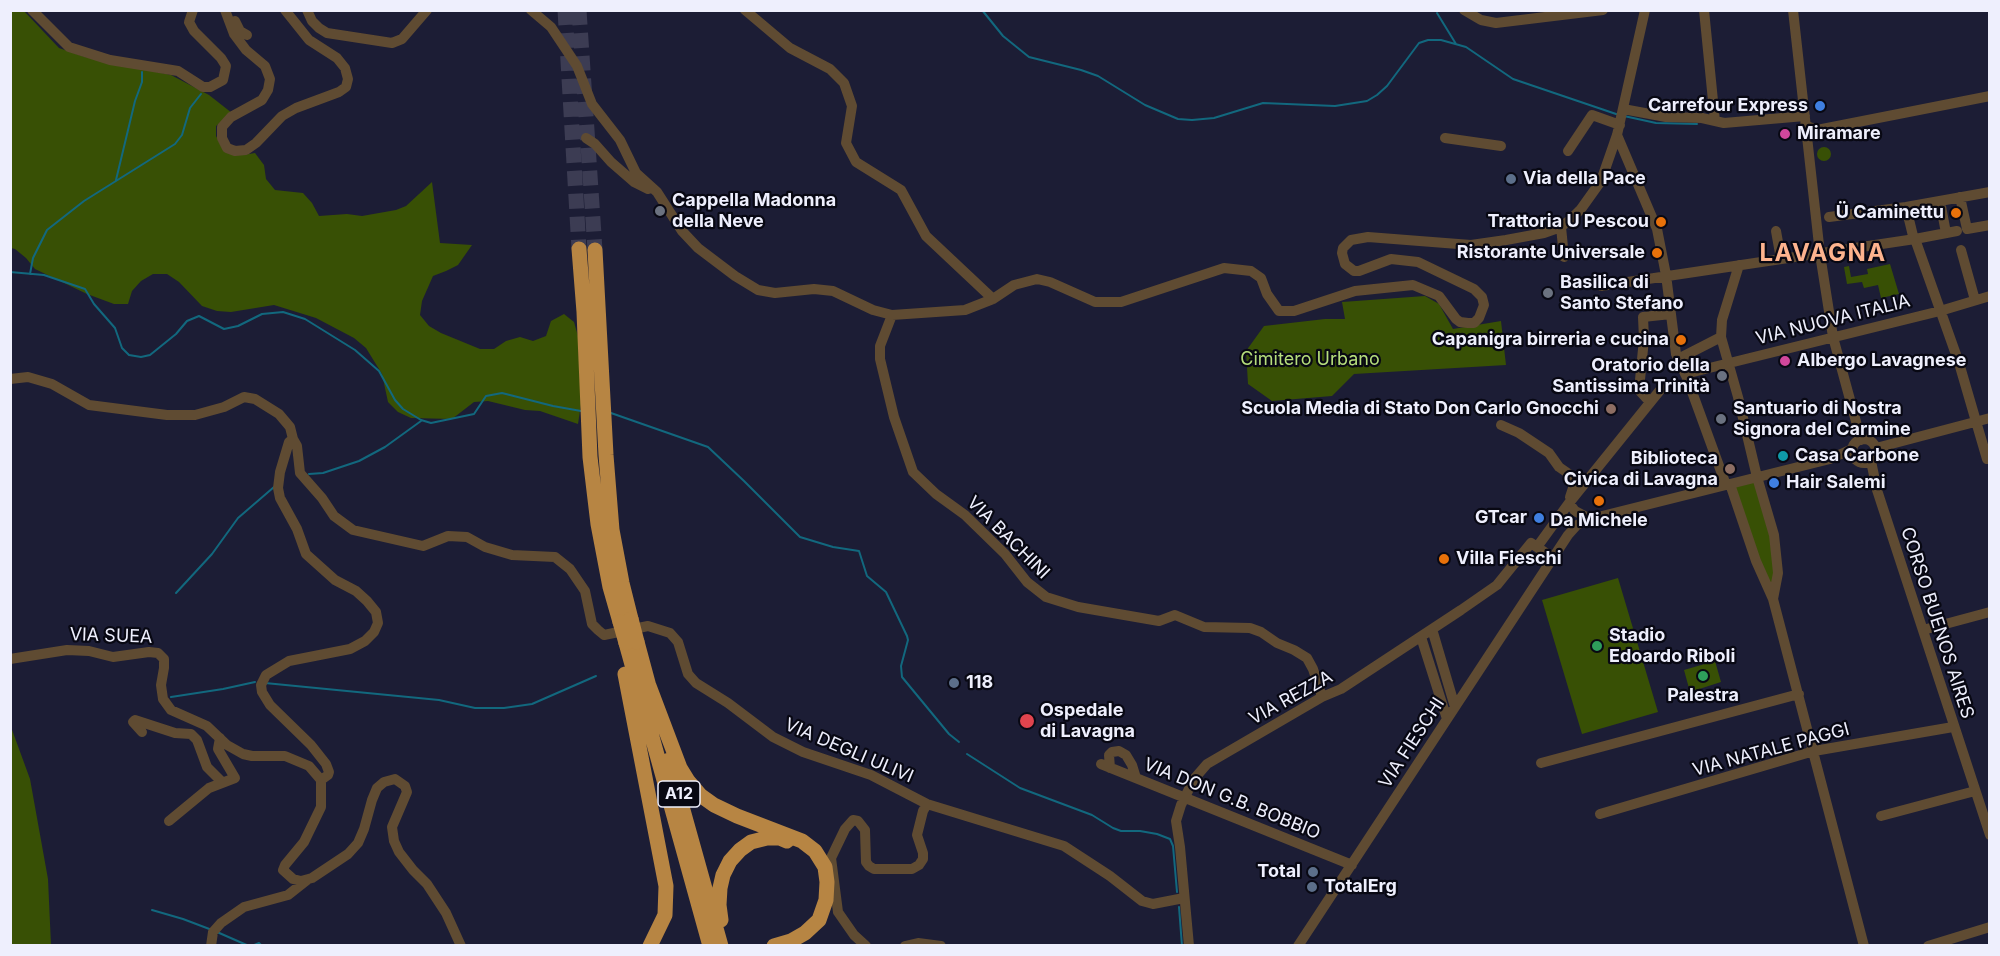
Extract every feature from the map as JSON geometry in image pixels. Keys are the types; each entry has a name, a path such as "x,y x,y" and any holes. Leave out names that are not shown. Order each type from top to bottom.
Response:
{"highway":[{"name":"A12","path":"579,249 592,310"},
{"name":"A12","path":"595,250 590,457 598,524 616,585 620,619 710,945"},
{"name":"A12","path":"627,643 649,686 721,945"},
{"path":"627,643 666,885 665,915 650,945"},
{"path":"649,686 680,768 700,795 736,816 802,841 815,851 825,867 826,900 819,920 805,933 791,941 774,945"},
{"path":"728,945 719,905 722,881 730,861 751,842 780,838 800,846 813,857 827,882"}],"street":[{"path":"32,10 69,47 110,60 178,70 203,87 210,87 223,80 226,66 194,31 189,22 189,12"},
{"path":"226,13 239,42 265,66 270,79 268,90 262,100 231,117 222,127 222,138 227,148 235,151 246,150 256,143 282,116 346,87 348,79 345,68 337,58 309,40 285,10"},
{"path":"307,10 312,21 327,33 392,44 402,39 427,10"},
{"path":"531,10 551,27 577,66 592,104 620,140 636,173 657,192 682,231 698,248 758,290 775,293 814,288 833,291 873,310 892,315 964,310 993,299 1014,285 1037,279 1050,282 1095,302 1120,302 1224,268 1251,271 1261,278 1267,294 1279,310 1294,311 1354,291 1413,285 1439,296 1452,315 1460,322 1474,323 1484,306 1482,297 1474,289 1418,261 1391,259 1354,271 1345,264 1343,248 1351,240 1368,237 1471,245 1544,233 1561,227 1581,209 1600,180 1621,121 1645,10"},
{"path":"744,10 790,48 830,69 844,83 852,106 846,143 856,162 901,190 926,236 993,299"},
{"path":"1468,14 1496,23 1603,10"},
{"path":"1704,10 1715,121"},
{"path":"1793,10 1816,224 1833,337 1861,440"},
{"path":"226,13 236,21 240,32 247,35"},
{"path":"1568,151 1592,115 1621,121 1666,117 1701,118 1724,123 1805,120 1817,130 1989,96"},
{"path":"1621,121 1657,229 1678,358 1759,570 1773,599 1864,945"},
{"path":"586,138 634,182 657,192"},
{"path":"1444,138 1501,146"},
{"path":"1829,218 1989,192"},
{"path":"1956,231 1960,197"},
{"path":"1940,201 1956,231"},
{"path":"1906,207 1959,363 1987,459"},
{"path":"1601,286 1820,254 1989,225"},
{"path":"1561,227 1564,257"},
{"path":"1776,231 1781,259"},
{"path":"1961,250 1974,300"},
{"path":"1739,265 1722,320 1721,337 1774,535 1778,573 1773,599"},
{"name":"VIA NUOVA ITALIA","path":"1685,374 1940,311 1989,296"},
{"path":"1650,402 1638,390 1644,339 1643,317 1671,314"},
{"name":"VIA BACHINI","path":"892,315 880,346 880,359 894,417 913,472 936,494 965,515 1005,554 1027,582 1046,597 1078,607 1159,621 1175,615 1204,627 1250,628 1262,632 1277,643 1307,658 1322,697"},
{"path":"1678,358 1721,337"},
{"path":"10,379 28,377 52,384 89,405 167,415 195,415 224,407 244,398 255,399 279,414 290,427 293,439 289,442 280,472 278,488 280,498 297,528 306,554 335,580 356,591 367,600 376,612 378,623 374,632 365,641 350,649 289,661 266,675 261,685 262,692 270,705 312,745 329,772 328,776 321,780 321,807 315,823 304,842 285,865 284,870 293,879 307,880"},
{"path":"1553,558 1536,547 1661,389"},
{"path":"1876,448 1989,418"},
{"path":"1501,425 1519,433 1549,453 1572,477 1574,485 1569,503"},
{"name":"VIA DEGLI ULIVI","path":"293,439 297,446 300,473 334,516 353,530 423,546 448,536 467,537 485,547 512,555 555,557 570,569 585,591 592,624 604,635 642,626 670,633 678,642 688,674 696,683 728,703 773,737 803,753 871,775 927,804 1064,846 1110,876 1142,901 1153,904 1184,898"},
{"path":"1569,503 1575,511 1590,519 1830,459 1855,456 1867,463 1875,457 1876,448 1870,441 1857,441 1855,456"},
{"name":"CORSO BUENOS AIRES","path":"1855,456 1876,490"},
{"name":"CORSO BUENOS AIRES","path":"1871,461 1876,490 1989,835"},
{"name":"VIA FIESCHI","path":"1298,945 1568,535 1578,525 1590,519"},
{"name":"VIA REZZA","path":"1189,945 1176,821 1194,779 1207,764 1322,697 1341,689 1421,637 1497,585 1531,543 1536,547"},
{"path":"1923,630 1989,612"},
{"path":"1432,629 1455,707"},
{"path":"1421,637 1447,719"},
{"name":"VIA SUEA","path":"10,659 67,650 89,651 113,657 148,652 158,653 164,658 160,685 163,699 171,710 207,726 243,754 285,756 295,759 309,766 321,780"},
{"path":"1541,763 1799,694"},
{"path":"142,732 133,722 135,720 175,733 191,734 197,740 207,767 222,782"},
{"name":"VIA NATALE PAGGI","path":"1600,814 1814,751 1953,727"},
{"path":"169,820 209,788 235,778 218,749 220,738"},
{"name":"VIA DON G.B. BOBBIO","path":"1136,778 1132,765 1122,752 1110,753 1105,766 1352,865"},
{"path":"211,945 213,932 221,923 244,907 288,895 348,854 358,843 377,788 384,782 395,779 405,786 407,792 392,826 394,841 399,852 434,894 461,945"},
{"path":"1881,816 1975,790"},
{"name":"VIA DEGLI ULIVI","path":"866,945 854,935 838,912 831,858 845,829 853,820 858,821 865,830 866,862 869,866 874,869 912,869 923,859 917,836 927,804"},
{"path":"1933,945 1989,927"},
{"path":"905,945 918,943 941,945"}],"green space":[{"path":"10,11 24,11 59,48 85,57 171,75 209,95 232,113 216,126 216,136 223,149 243,155 255,153 264,165 266,179 275,190 303,193 319,216 347,214 362,216 396,210 406,206 432,182 440,243 472,245 458,265 433,276 422,301 420,315 429,326 441,333 480,349 494,349 506,341 520,337 533,341 546,336 551,321 564,314 574,322 578,336 581,404 578,424 540,411 525,410 488,401 474,402 452,419 411,418 398,412 388,402 382,374 366,348 354,338 316,318 274,305 231,312 217,311 202,306 179,282 167,274 153,274 141,281 132,291 128,304 114,304 35,269 26,258 11,248"},
{"path":"1821,147 1827,147 1831,154 1827,161 1821,161 1817,157 1817,151"},
{"path":"1890,264 1899,294 1881,298 1878,285 1864,288 1862,282 1847,284 1844,267 1849,266 1851,277 1868,274 1867,269"},
{"name":"Cimitero Urbano","path":"1425,296 1439,304 1453,329 1501,321 1506,365 1354,374 1332,396 1272,401 1248,384 1246,351 1264,326 1345,319 1342,302"},
{"path":"1754,480 1772,535 1776,573 1773,595 1732,485"},
{"name":"Stadio Edoardo Riboli","path":"1618,578 1658,712 1582,734 1542,600"},
{"name":"Palestra","path":"1715,661 1721,682 1690,692 1684,670"},
{"path":"11,727 30,779 48,879 51,945 11,945"}],"waterway":[{"path":"982,10 1003,36 1029,57 1098,76 1145,105 1178,119 1214,118 1263,103 1335,106 1367,101 1387,86 1419,43 1428,40 1441,40 1466,47 1513,79 1619,115"},
{"path":"1437,13 1456,44"},
{"path":"116,180 135,101 142,82 142,72"},
{"path":"30,274 33,258 47,230 84,201 175,144 182,135 190,108 201,94"},
{"path":"1624,116 1656,123 1697,124"},
{"path":"10,272 44,275 85,289 94,304 115,328 122,348 129,355 141,357 150,355 176,334 187,321 199,316 224,329 238,326 262,314 283,312 305,319 355,350 379,371 395,400 403,409 421,420 431,423 474,414 486,396 502,393 581,411"},
{"path":"611,413 708,447 800,537 833,547 859,551 867,576 886,592 907,636 901,666 902,677 949,734 959,742"},
{"path":"309,474 323,473 359,461 385,447 421,421"},
{"path":"176,593 212,554 238,518 274,487"},
{"path":"265,683 439,700 475,708 504,708 532,704 596,676"},
{"path":"171,697 255,682"},
{"path":"967,754 1020,788 1092,815 1113,828 1121,831 1157,834 1170,839 1173,846 1177,892"},
{"path":"1179,907 1182,946"},
{"path":"152,910 212,930"},
{"path":"217,932 249,946"},
{"path":"252,946 259,943 262,946"}],"tunnel":[{"path":"565,10 579,249"},
{"path":"579,10 595,250"}],"place":[{"name":"Carrefour Express","path":"1820,106"},
{"name":"Miramare","path":"1785,134"},
{"name":"Via della Pace","path":"1511,179"},
{"name":"Cappella Madonna della Neve","path":"660,211"},
{"name":"Ü Caminettu","path":"1956,213"},
{"name":"Trattoria U Pescou","path":"1661,222"},
{"name":"Ristorante Universale","path":"1657,253"},
{"name":"Basilica di Santo Stefano","path":"1548,293"},
{"name":"Capanigra birreria e cucina","path":"1681,340"},
{"name":"Albergo Lavagnese","path":"1785,361"},
{"name":"Oratorio della Santissima Trinità","path":"1722,376"},
{"name":"Scuola Media di Stato Don Carlo Gnocchi","path":"1611,409"},
{"name":"Santuario di Nostra Signora del Carmine","path":"1721,419"},
{"name":"Casa Carbone","path":"1783,456"},
{"name":"Biblioteca Civica di Lavagna","path":"1730,469"},
{"name":"Hair Salemi","path":"1774,483"},
{"name":"Da Michele","path":"1599,501"},
{"name":"GTcar","path":"1539,518"},
{"name":"Villa Fieschi","path":"1444,559"},
{"name":"Stadio Edoardo Riboli","path":"1597,646"},
{"name":"Palestra","path":"1703,676"},
{"name":"118","path":"954,683"},
{"name":"Ospedale di Lavagna","path":"1027,721"},
{"name":"Total","path":"1313,872"},
{"name":"TotalErg","path":"1312,887"}],"district":[{"name":"LAVAGNA","path":"1823,254"}]}
